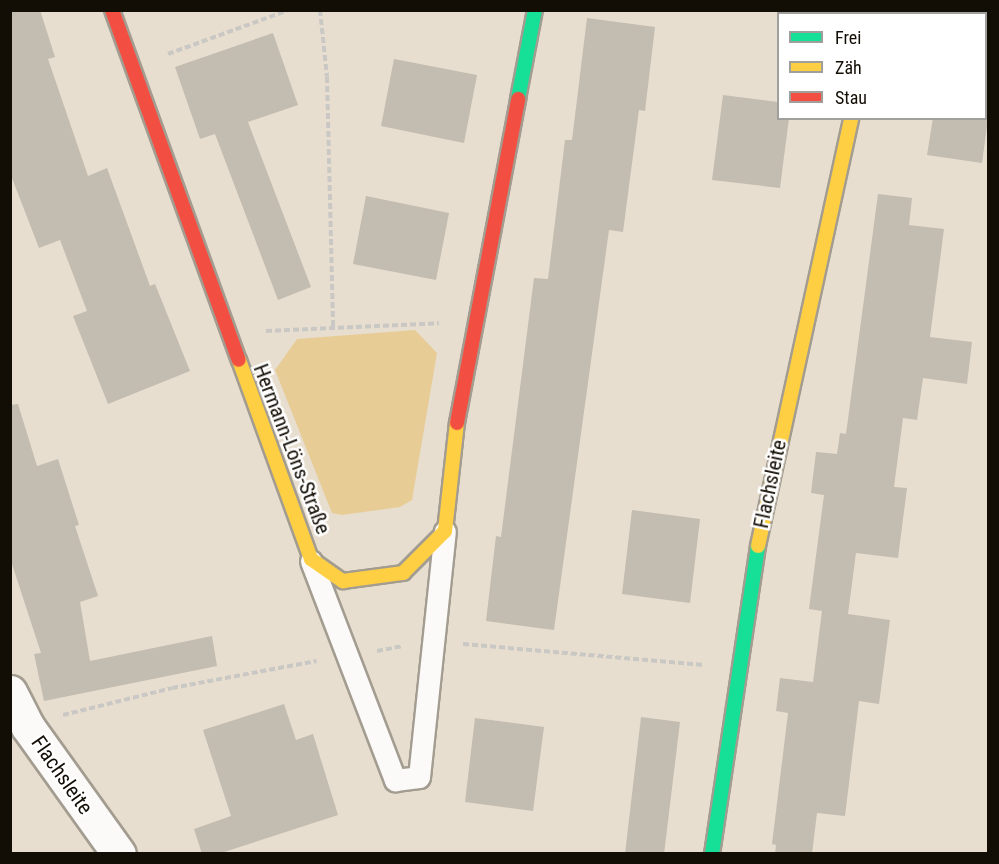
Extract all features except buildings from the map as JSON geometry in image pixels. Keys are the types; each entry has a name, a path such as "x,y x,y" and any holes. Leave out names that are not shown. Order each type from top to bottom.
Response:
{"street":[{"name":"Hermann-Löns-Straße","path":"112,10 130,67 310,559 343,581 404,573 445,531"},
{"path":"445,531 456,426 535,10"},
{"name":"Flachsleite","path":"712,854 764,509 851,120"},
{"name":"Flachsleite","path":"10,692 28,727 118,854"}],"lane":[{"path":"310,559 394,780 419,777 445,531"}],"path":[{"path":"130,67 288,10"},
{"path":"320,10 327,77 333,328"},
{"path":"226,333 475,321"}],"shaded area":[{"path":"415,330 437,353 412,500 400,507 342,515 332,513 275,370 297,339"}],"traffic: fast":[{"path":"518,99 535,10"},
{"path":"712,854 758,546"}],"traffic: slow":[{"path":"758,546 851,120"},
{"path":"239,360 311,559 343,581 403,573 445,531 457,423"}],"traffic: jam":[{"path":"112,10 239,360"},
{"path":"457,423 518,99"}]}
